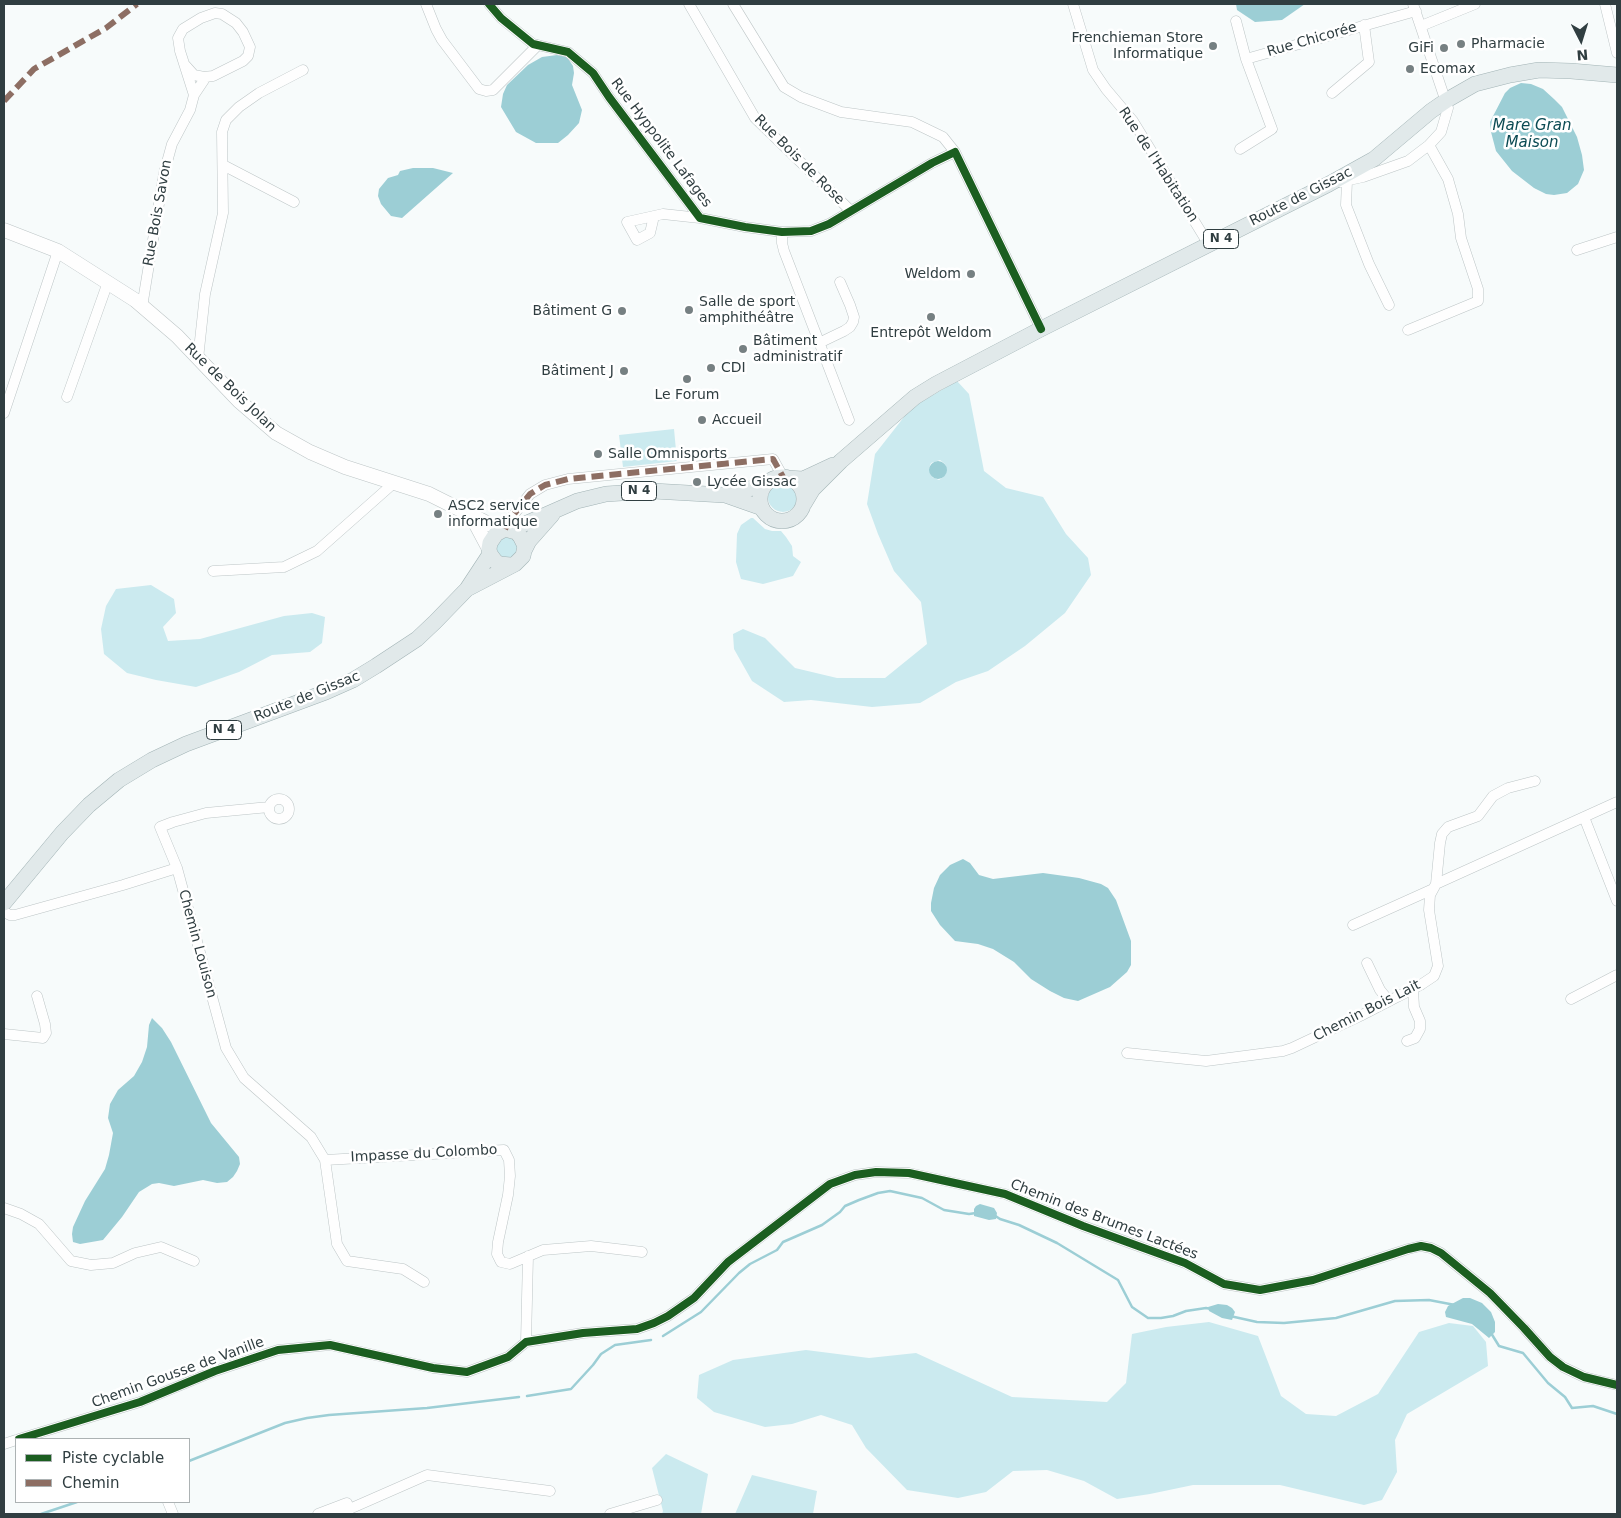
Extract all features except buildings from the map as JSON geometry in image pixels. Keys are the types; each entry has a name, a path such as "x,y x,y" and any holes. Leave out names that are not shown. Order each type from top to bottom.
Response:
{"main road":[{"name":"Route de Gissac","path":"804,504 814,489 841,461 915,397 1041,329 1329,184 1374,159 1446,100 1475,84 1539,70 1617,75"},
{"name":"Route de Gissac","path":"785,478 803,479 841,461"},
{"name":"N 4","path":"724,495 765,485 772,480 785,478"},
{"path":"785,478 799,485 804,497 804,504"},
{"path":"762,508 761,496 765,485"},
{"name":"N 4","path":"490,551 493,538 506,530 577,502 621,492 664,491 724,495 762,508 771,518 784,521 797,516 804,504"},
{"name":"N 4","path":"510,565 519,561 533,536 557,511"},
{"path":"506,530 520,536 524,551"},
{"name":"Route de Gissac","path":"4,904 62,833 119,780 152,760 186,744 326,692 353,680 417,639 467,589 490,551"},
{"path":"490,551 496,562 510,565"},
{"name":"Route de Gissac","path":"467,589 510,565"}],"street":[{"path":"426,4 442,40 479,89 493,90 538,45"},
{"name":"Rue Hyppolite Lafages","path":"489,4 501,18 533,44 568,52 593,73 700,218 782,232 811,231 829,224 954,152"},
{"name":"Rue Bois de Rose","path":"689,4 755,118 851,211"},
{"path":"732,4 784,87 802,97 841,112 912,122 943,137 954,152 1041,329"},
{"name":"Rue de l'Habitation","path":"1073,4 1093,70 1133,121 1209,245"},
{"path":"1421,26 1474,4"},
{"path":"1605,4 1617,53"},
{"path":"1329,184 1363,177 1408,161 1429,145 1441,132 1448,108 1414,7"},
{"name":"Rue Chicorée","path":"1246,59 1364,26 1414,7"},
{"path":"185,64 194,75 213,76 243,60 250,47 243,32 236,23 222,14 215,13 201,18 183,29 178,38 180,52 194,95"},
{"path":"1236,21 1246,59 1272,129 1240,149"},
{"path":"1332,93 1369,62 1364,26"},
{"path":"198,359 205,294 223,213 222,132 226,120 239,107 258,93 304,70"},
{"name":"Rue Bois Savon","path":"142,307 164,173 172,144 190,110 194,95 206,77"},
{"path":"1408,330 1478,302 1478,289 1461,238 1458,214 1448,179 1429,145"},
{"path":"223,166 294,202"},
{"path":"1347,181 1346,205 1369,264 1389,305"},
{"path":"654,216 663,214 700,218"},
{"name":"Rue de Bois Jolan","path":"4,230 58,250 135,300 177,336 239,400 276,433 310,452 345,467 396,482 443,500 472,517 506,530"},
{"path":"782,232 784,250 849,420"},
{"path":"1577,250 1617,236"},
{"path":"4,413 58,250"},
{"path":"67,397 108,282"},
{"path":"820,342 850,327 854,322 850,305 840,282"},
{"path":"506,530 511,518 530,494 545,485 568,479 773,459 785,478"},
{"path":"213,571 284,567 317,551 396,482"},
{"path":"472,517 490,551"},
{"name":"Chemin Bois Lait","path":"1127,1053 1206,1061 1283,1051 1389,1001 1434,976 1438,966 1429,910 1430,896 1435,887 1442,834 1448,828 1478,816 1493,796 1508,788 1535,781"},
{"path":"1353,925 1617,802"},
{"name":"Chemin Louison","path":"269,807 206,814 172,822 160,827 177,868 226,1048 244,1078 310,1137 325,1160"},
{"path":"1584,817 1617,901"},
{"path":"4,912 14,915 177,868"},
{"path":"1367,963 1380,990 1389,1001"},
{"path":"1571,999 1617,975"},
{"path":"1407,1041 1415,1038 1420,1029 1420,1021 1414,1007 1413,989"},
{"path":"4,1034 43,1038 46,1033 45,1024 37,996"},
{"name":"Impasse du Colombo","path":"325,1160 504,1150 509,1160 510,1176 497,1254 501,1262 510,1264 543,1250 591,1246 642,1252"},
{"path":"325,1160 337,1244 347,1262 403,1270 424,1282"},
{"name":"Chemin des Brumes Lactées","path":"855,1175 876,1172 909,1173 1005,1194 1083,1226 1185,1263 1224,1284 1260,1290 1313,1280 1408,1249 1421,1246 1431,1248 1441,1253 1490,1293 1550,1357 1563,1367 1584,1376 1617,1385"},
{"name":"Chemin Gousse de Vanille","path":"23,1438 140,1402 215,1371 278,1350 330,1345 433,1368 467,1372 508,1357 526,1342 583,1333 637,1329 668,1316 694,1298 728,1262 830,1184 855,1175"},
{"path":"4,1208 40,1224 71,1261 91,1265 113,1263 135,1253 161,1247 194,1261"},
{"path":"526,1342 528,1256"},
{"path":"338,1514 427,1475 550,1491"},
{"path":"610,1514 657,1500"},
{"path":"318,1514 347,1503"}],"shaded area":[{"path":"957,381 969,394 984,471 1006,488 1043,497 1066,534 1088,558 1091,575 1065,613 1025,646 988,671 956,682 920,703 872,707 811,700 784,702 752,681 734,649 733,634 743,629 765,638 795,668 837,678 885,678 927,644 921,602 894,571 867,504 875,454 911,408","holes":["940,460 945,464 946,473 942,478 939,480 932,477 929,468 931,463"]},
{"path":"674,429 677,461 623,467 619,435"},
{"path":"783,482 789,483 797,491 797,503 789,511 783,512 777,511 769,503 768,497 769,491 777,483"},
{"path":"751,518 765,529 781,531 786,537 792,546 793,556 801,562 793,576 763,584 741,579 736,562 737,534 741,525"},
{"path":"516,534 519,556 501,560 492,543 494,539"},
{"path":"151,585 174,599 176,613 163,627 168,641 200,639 284,616 312,613 325,617 322,643 310,652 272,655 239,672 196,687 127,673 104,654 101,629 106,606 116,589"},
{"path":"1209,1322 1258,1336 1281,1396 1306,1414 1336,1416 1378,1394 1419,1332 1449,1323 1473,1326 1486,1342 1488,1366 1407,1414 1395,1440 1397,1472 1382,1500 1364,1505 1280,1485 1193,1485 1117,1499 1084,1481 1047,1470 1013,1471 986,1492 958,1498 907,1490 866,1448 852,1425 821,1415 792,1424 765,1427 714,1412 697,1398 699,1375 733,1360 806,1350 869,1358 916,1353 1012,1397 1107,1402 1126,1383 1132,1334 1166,1327"},
{"path":"666,1454 708,1474 701,1514 662,1514 663,1511 652,1468"},
{"path":"752,1475 817,1491 813,1514 735,1514"}],"water":[{"path":"1236,4 1305,4 1282,20 1255,22 1237,10"},
{"path":"557,55 567,57 573,66 572,85 582,110 579,123 558,143 536,143 516,132 501,107 503,94 507,85 528,65 542,57"},
{"name":"Mare Gran Maison","path":"1521,83 1531,84 1543,89 1554,99 1562,107 1577,137 1584,170 1578,184 1567,193 1546,194 1534,188 1512,171 1496,151 1490,122 1505,93 1510,88"},
{"path":"413,168 433,168 453,173 402,218 391,216 381,204 378,196 379,189 388,178 398,175 400,171"},
{"path":"934,461 942,461 947,466 945,477 934,479 929,474 929,466"},
{"path":"963,859 970,863 979,875 993,879 1043,873 1079,878 1108,888 1116,900 1131,941 1131,965 1127,972 1110,987 1078,1001 1064,998 1050,991 1031,979 1014,962 993,949 978,944 955,941 940,925 931,911 931,903 934,888 940,875 950,865"},
{"path":"152,1018 162,1028 171,1042 211,1123 239,1157 240,1164 233,1177 227,1182 217,1183 203,1180 174,1186 159,1183 152,1184 139,1192 103,1240 80,1244 73,1242 73,1227 85,1201 105,1169 109,1155 113,1133 108,1118 110,1104 118,1090 134,1076 142,1062 147,1047 149,1025"},
{"path":"980,1204 994,1208 997,1213 996,1219 989,1220 974,1216 974,1209"},
{"path":"1463,1298 1470,1298 1482,1303 1491,1312 1495,1322 1495,1332 1489,1338 1472,1324 1446,1317 1445,1312 1448,1306"},
{"path":"1218,1304 1227,1305 1232,1308 1235,1312 1232,1320 1222,1318 1209,1311 1208,1307"}],"waterway":[{"path":"663,1336 701,1312 750,1264 777,1250 783,1242 822,1225 845,1206 859,1200 890,1191 922,1198 944,1210 969,1214 976,1213"},
{"path":"994,1215 1057,1243 1118,1280 1132,1307 1148,1318 1161,1318 1186,1311 1211,1309"},
{"path":"1230,1316 1257,1322 1284,1323 1336,1318 1395,1301 1429,1300 1455,1305"},
{"path":"1491,1333 1499,1346 1523,1353 1548,1383 1565,1397 1572,1408 1593,1406 1617,1414"},
{"path":"527,1396 571,1389 601,1354 615,1345 651,1340"},
{"path":"190,1461 285,1423 307,1418 427,1408 519,1397"},
{"path":"41,1514 74,1503"}],"marked path":[{"path":"4,101 34,69 106,28 137,4"},
{"path":"505,529 511,518 530,494 545,485 568,479 773,459 783,477"}],"cycle path":[{"path":"489,4 501,18 533,44 568,52 593,73 700,218 782,232 811,231 829,224 932,163 955,152 1041,329"},
{"path":"22,1438 140,1402 215,1371 278,1350 330,1345 433,1368 467,1372 508,1357 526,1342 583,1333 637,1329 668,1316 694,1298 728,1262 830,1184 855,1175 876,1172 909,1173 1005,1194 1083,1226 1185,1263 1224,1284 1260,1290 1313,1280 1408,1249 1421,1246 1431,1248 1441,1253 1490,1293 1550,1357 1563,1367 1584,1377 1617,1385"}],"place":[{"name":"Pharmacie","path":"1461,44"},
{"name":"Frenchieman Store Informatique","path":"1213,46"},
{"name":"GiFi","path":"1444,48"},
{"name":"Ecomax","path":"1410,69"},
{"name":"Weldom","path":"971,274"},
{"name":"Salle de sport amphithéâtre","path":"689,310"},
{"name":"Bâtiment G","path":"622,311"},
{"name":"Entrepôt Weldom","path":"931,317"},
{"name":"Bâtiment administratif","path":"743,349"},
{"name":"CDI","path":"711,368"},
{"name":"Bâtiment J","path":"624,371"},
{"name":"Le Forum","path":"687,379"},
{"name":"Accueil","path":"702,420"},
{"name":"Salle Omnisports","path":"598,454"},
{"name":"Lycée Gissac","path":"697,482"},
{"name":"ASC2 service informatique","path":"438,514"}]}
